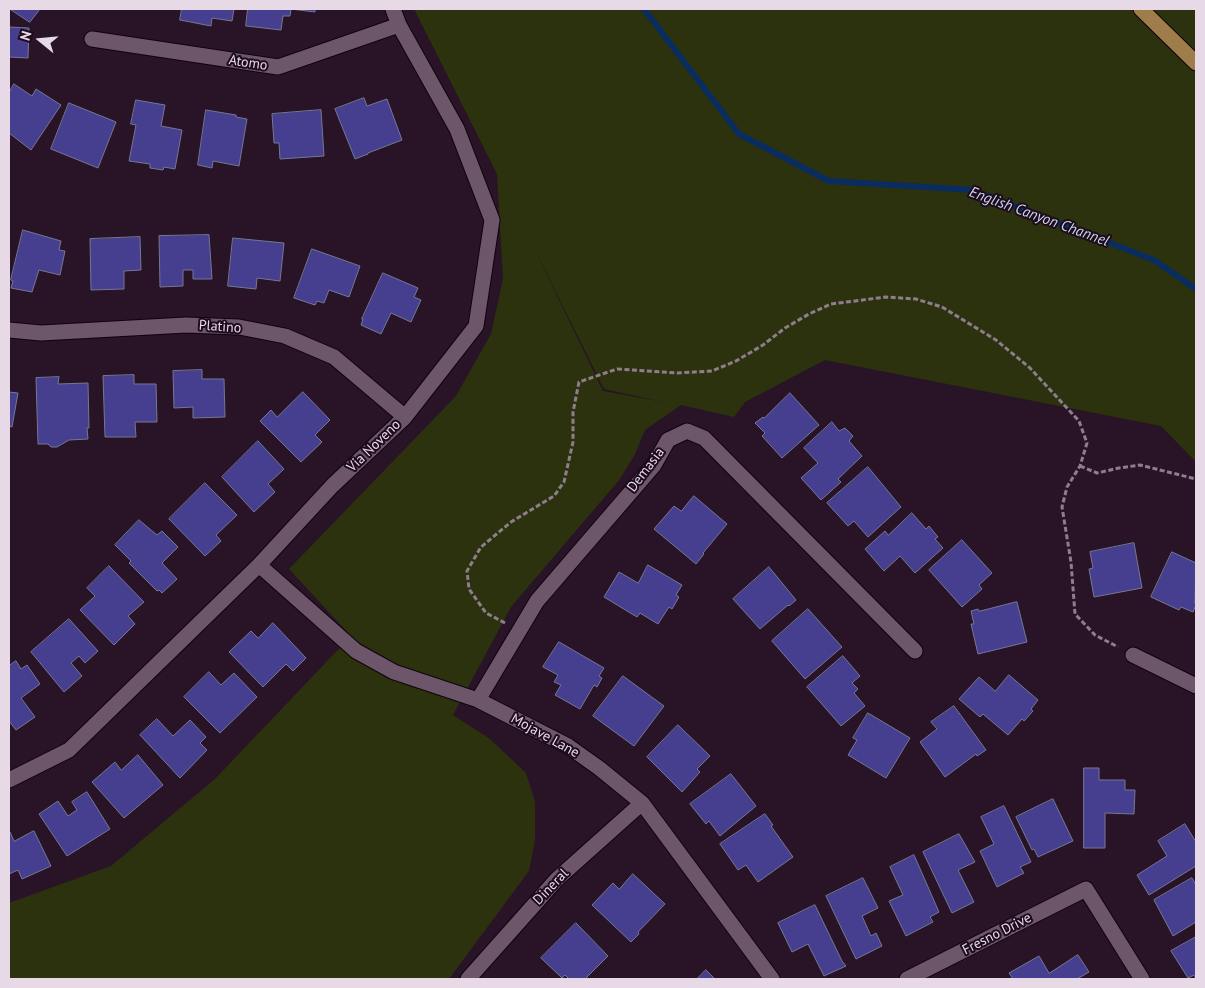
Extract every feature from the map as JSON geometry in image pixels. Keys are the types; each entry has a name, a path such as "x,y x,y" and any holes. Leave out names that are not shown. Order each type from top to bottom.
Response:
{"main road":[{"path":"1141,9 1196,63"}],"street":[{"name":"Via Noveno","path":"9,780 69,750 259,565 332,486 405,417 476,326 492,220 457,129 399,25 393,9"},
{"name":"Atomo","path":"92,39 278,67 399,25"},
{"name":"Platino","path":"9,330 41,333 186,325 238,327 285,336 334,357 405,417"},
{"name":"Demasia","path":"478,700 536,602 654,465 668,440 687,431 704,438 915,651"},
{"name":"Mojave Lane","path":"259,565 356,651 394,672 478,700 568,746 599,768 642,803 772,979"},
{"path":"1133,655 1196,686"},
{"name":"Dineral","path":"468,979 557,879 642,803"},
{"name":"Fresno Drive","path":"907,979 1086,889 1142,979"}],"path":[{"path":"519,631 486,613 469,589 468,571 481,547 511,522 554,496 564,482 573,442 573,412 579,382 617,369 677,373 712,371 736,361 763,345 785,328 831,304 886,297 916,299 942,307 996,340 1030,368 1079,421 1087,443 1080,466 1067,486 1062,507 1071,562 1074,614 1095,635 1133,655"},
{"path":"1080,466 1097,473 1140,465 1196,479"}],"green space":[{"path":"414,9 1196,9 1196,462 1161,426 825,360 745,402 734,417 681,405 645,430 635,454 620,479 511,607 453,715 490,739 526,773 535,802 535,840 529,871 449,979 9,979 9,903 111,866 215,779 351,636 289,569 456,396 491,334 503,279 497,174","holes":["531,242 604,389 664,402 603,391"]}],"building":[{"path":"10,9 40,9 30,22"},
{"path":"182,9 234,9 232,21 212,18 211,26 180,20"},
{"path":"248,9 291,9 290,16 283,16 281,30 246,26"},
{"path":"291,9 315,9 315,12"},
{"path":"9,27 29,28 28,58 9,57"},
{"path":"14,84 32,96 36,89 61,105 31,150 9,133 9,93"},
{"path":"364,98 367,106 387,99 402,140 355,159 335,109"},
{"path":"136,100 165,105 161,126 182,130 175,169 164,167 163,170 150,168 150,164 129,161 136,125 131,124"},
{"path":"69,103 116,122 98,168 51,149"},
{"path":"206,110 236,115 236,117 247,119 239,166 213,161 212,168 198,165"},
{"path":"321,110 324,156 280,159 279,143 274,143 272,114"},
{"path":"23,230 61,241 59,250 65,251 60,275 39,270 32,292 11,288 13,281 11,280"},
{"path":"209,235 212,279 193,279 193,270 183,270 183,286 160,287 159,236"},
{"path":"140,237 141,270 124,271 124,289 91,290 90,239"},
{"path":"233,238 284,243 280,281 257,278 256,289 228,286"},
{"path":"312,249 360,266 349,297 329,290 324,303 317,301 315,305 294,298"},
{"path":"383,273 418,288 414,297 421,300 411,322 391,313 381,334 361,325"},
{"path":"202,370 202,379 224,379 225,417 193,418 193,407 174,408 173,371"},
{"path":"134,375 134,384 156,384 157,422 135,422 136,437 105,437 103,376"},
{"path":"59,377 58,384 88,383 88,439 69,440 57,447 51,447 48,444 38,444 36,378"},
{"path":"9,392 18,393 12,427 9,426"},
{"path":"303,392 330,420 315,435 322,442 301,462 260,421 271,410 277,417"},
{"path":"790,393 819,425 782,458 762,436 765,433 755,423 764,418"},
{"path":"832,422 839,431 845,428 853,436 849,441 862,456 838,479 841,482 821,500 801,478 818,463 804,448"},
{"path":"258,441 284,469 268,484 275,492 254,512 222,477"},
{"path":"868,467 901,507 868,537 854,521 848,526 827,503"},
{"path":"205,483 237,515 216,535 221,541 205,556 169,519"},
{"path":"694,496 727,524 696,564 654,529 674,506 681,511"},
{"path":"912,513 926,529 929,526 938,537 935,539 943,548 915,573 900,556 884,571 865,549 885,531 888,535"},
{"path":"139,520 157,535 162,531 178,547 162,563 177,579 162,593 159,590 157,591 129,563 131,561 115,545"},
{"path":"962,540 992,573 979,585 982,589 962,607 929,570"},
{"path":"1134,543 1142,588 1094,597 1089,569 1093,568 1090,552"},
{"path":"1172,552 1196,563 1196,605 1193,612 1181,607 1179,610 1151,597"},
{"path":"648,565 682,585 676,595 679,597 672,609 669,607 658,624 640,613 637,617 604,597 619,572 638,583"},
{"path":"109,566 144,602 128,616 135,624 114,645 80,610 95,596 87,588"},
{"path":"769,567 796,600 760,629 733,599"},
{"path":"1017,602 1027,642 978,654 971,624 974,624 971,611 978,609 979,611"},
{"path":"808,609 842,647 805,679 772,641"},
{"path":"69,619 98,651 85,663 79,656 71,663 82,676 64,692 31,652"},
{"path":"273,623 306,658 293,671 286,664 263,687 229,652 251,631 258,638"},
{"path":"559,642 604,668 599,676 602,678 597,687 594,685 580,709 555,695 561,685 554,682 558,675 543,667"},
{"path":"843,656 860,676 852,683 858,689 854,693 865,706 841,726 807,687"},
{"path":"16,661 21,669 27,665 40,684 21,698 35,717 16,730 9,721 9,666"},
{"path":"209,672 221,685 234,673 257,697 220,733 184,697"},
{"path":"1009,675 1038,700 1031,709 1033,711 1024,721 1022,719 1008,735 983,714 980,717 959,699 979,677 995,691"},
{"path":"623,676 664,706 634,746 593,716"},
{"path":"954,706 986,750 977,756 976,754 945,777 920,742 937,729 931,722"},
{"path":"868,713 910,738 886,778 848,755 857,740 853,738"},
{"path":"157,719 173,736 190,720 206,737 200,743 207,750 180,778 140,735"},
{"path":"678,725 710,756 697,769 700,772 682,792 647,757"},
{"path":"138,755 163,785 124,818 92,782 115,762 121,770"},
{"path":"1084,768 1099,768 1099,780 1125,780 1125,790 1135,790 1134,814 1105,813 1105,848 1084,848"},
{"path":"731,774 756,806 720,836 709,821 706,824 690,804"},
{"path":"87,792 110,829 67,856 39,814 58,801 68,816 77,810 72,802"},
{"path":"1053,799 1073,841 1038,857 1034,849 1032,850 1016,817"},
{"path":"1004,806 1031,862 1020,867 1024,873 997,887 980,851 994,844 981,817"},
{"path":"765,814 773,825 771,826 793,857 758,882 746,865 738,870 720,844"},
{"path":"1185,824 1196,842 1196,866 1149,895 1137,875 1167,856 1158,841"},
{"path":"34,831 51,866 22,879 18,870 9,874 9,833 14,841"},
{"path":"959,834 975,862 958,870 974,902 952,913 923,852"},
{"path":"914,855 939,912 930,917 933,922 906,936 889,901 903,895 890,867"},
{"path":"633,874 665,904 631,942 592,905 613,883 619,889"},
{"path":"863,878 878,908 862,916 871,936 876,933 882,946 856,959 826,896"},
{"path":"1192,878 1196,885 1196,922 1173,936 1154,900"},
{"path":"815,905 846,966 824,976 808,944 792,952 778,923"},
{"path":"576,923 608,956 585,979 569,979 565,975 562,978 541,958"},
{"path":"1196,937 1196,979 1194,975 1188,978 1171,951"},
{"path":"1078,955 1089,972 1077,979 1013,979 1009,973 1039,956 1049,973"},
{"path":"706,970 715,979 697,979"}],"waterway":[{"name":"English Canyon Channel","path":"644,9 739,134 829,181 973,190 1154,260 1196,289"}]}
